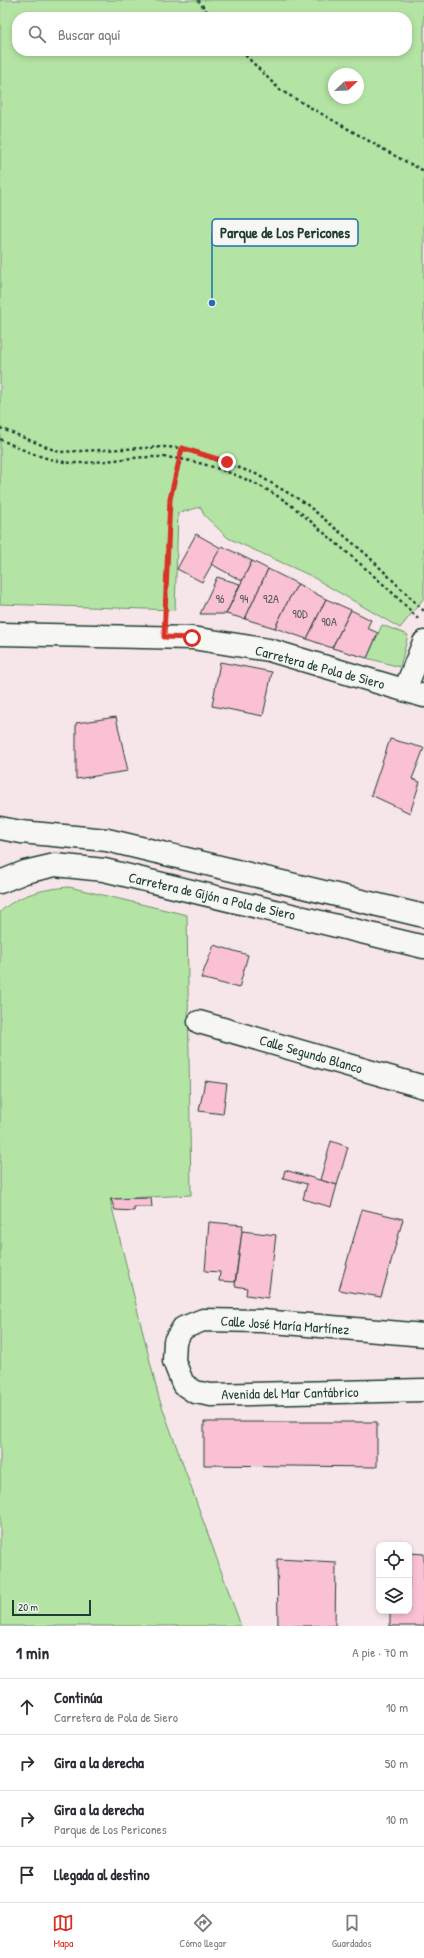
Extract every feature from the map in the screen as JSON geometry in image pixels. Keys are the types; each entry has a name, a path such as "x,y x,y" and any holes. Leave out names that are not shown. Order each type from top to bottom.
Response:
{"street":[{"name":"Carretera de Pola de Siero","path":"0,634 192,638 269,650 414,693"},
{"path":"414,693 424,642"},
{"path":"0,828 21,832 107,840 424,916"},
{"name":"Carretera de Gijón a Pola de Siero","path":"0,882 25,872 54,865 104,870 424,947"},
{"name":"Calle Segundo Blanco","path":"199,1022 424,1087"},
{"name":"Calle José María Martínez","path":"174,1361 175,1341 183,1328 203,1320 262,1322 424,1336"},
{"name":"Avenida del Mar Cantábrico","path":"174,1361 183,1384 195,1392 211,1395 424,1390"}],"path":[{"path":"198,0 208,12"},
{"path":"247,56 280,90 424,171"},
{"path":"0,428 59,452 164,447 182,448 256,474 305,504 366,554 424,611"},
{"path":"0,439 20,449 62,462 80,464 149,457 180,459 206,466 249,481 280,497 369,572 419,620 424,622"},
{"path":"164,637 170,499 182,448"}],"green space":[{"path":"0,0 424,0 424,598 400,628 309,575 228,538 204,515 201,507 178,513 175,610 0,604"},
{"path":"382,625 408,635 400,667 367,658"},
{"path":"69,887 187,915 191,1195 110,1199 159,1398 241,1626 0,1626 0,912 15,901 32,894 50,889"}],"building":[{"path":"196,534 221,548 202,582 177,569"},
{"path":"222,546 252,561 242,581 211,564"},
{"path":"252,561 268,569 245,619 226,614"},
{"path":"268,569 298,584 275,628 245,619"},
{"path":"217,577 240,584 226,614 200,614"},
{"path":"298,584 326,599 307,639 275,628"},
{"path":"326,599 351,610 332,648 307,639"},
{"path":"351,610 371,620 367,628 378,633 367,658 332,648"},
{"path":"220,662 272,672 263,716 212,706"},
{"path":"116,717 128,771 76,779 76,723"},
{"path":"390,739 424,748 412,779 420,782 410,813 371,795"},
{"path":"214,945 248,955 239,988 201,978"},
{"path":"205,1081 227,1084 223,1114 199,1111"},
{"path":"331,1141 348,1147 337,1185 320,1180"},
{"path":"285,1170 337,1185 331,1207 303,1199 307,1184 283,1178"},
{"path":"151,1198 152,1207 134,1207 134,1211 115,1210 111,1199"},
{"path":"362,1209 403,1219 381,1297 339,1290"},
{"path":"209,1222 243,1225 235,1282 219,1281 220,1272 205,1271"},
{"path":"242,1231 276,1235 268,1298 246,1295 247,1288 235,1286"},
{"path":"204,1422 377,1422 377,1467 204,1465"},
{"path":"412,1553 424,1554 424,1626 390,1626 390,1614 412,1614"},
{"path":"277,1559 336,1562 335,1626 278,1626"}],"place":[{"name":"Parque de Los Pericones","path":"212,303"}],"route":[{"path":"192,638 164,637 170,499 182,448 227,462"}]}
